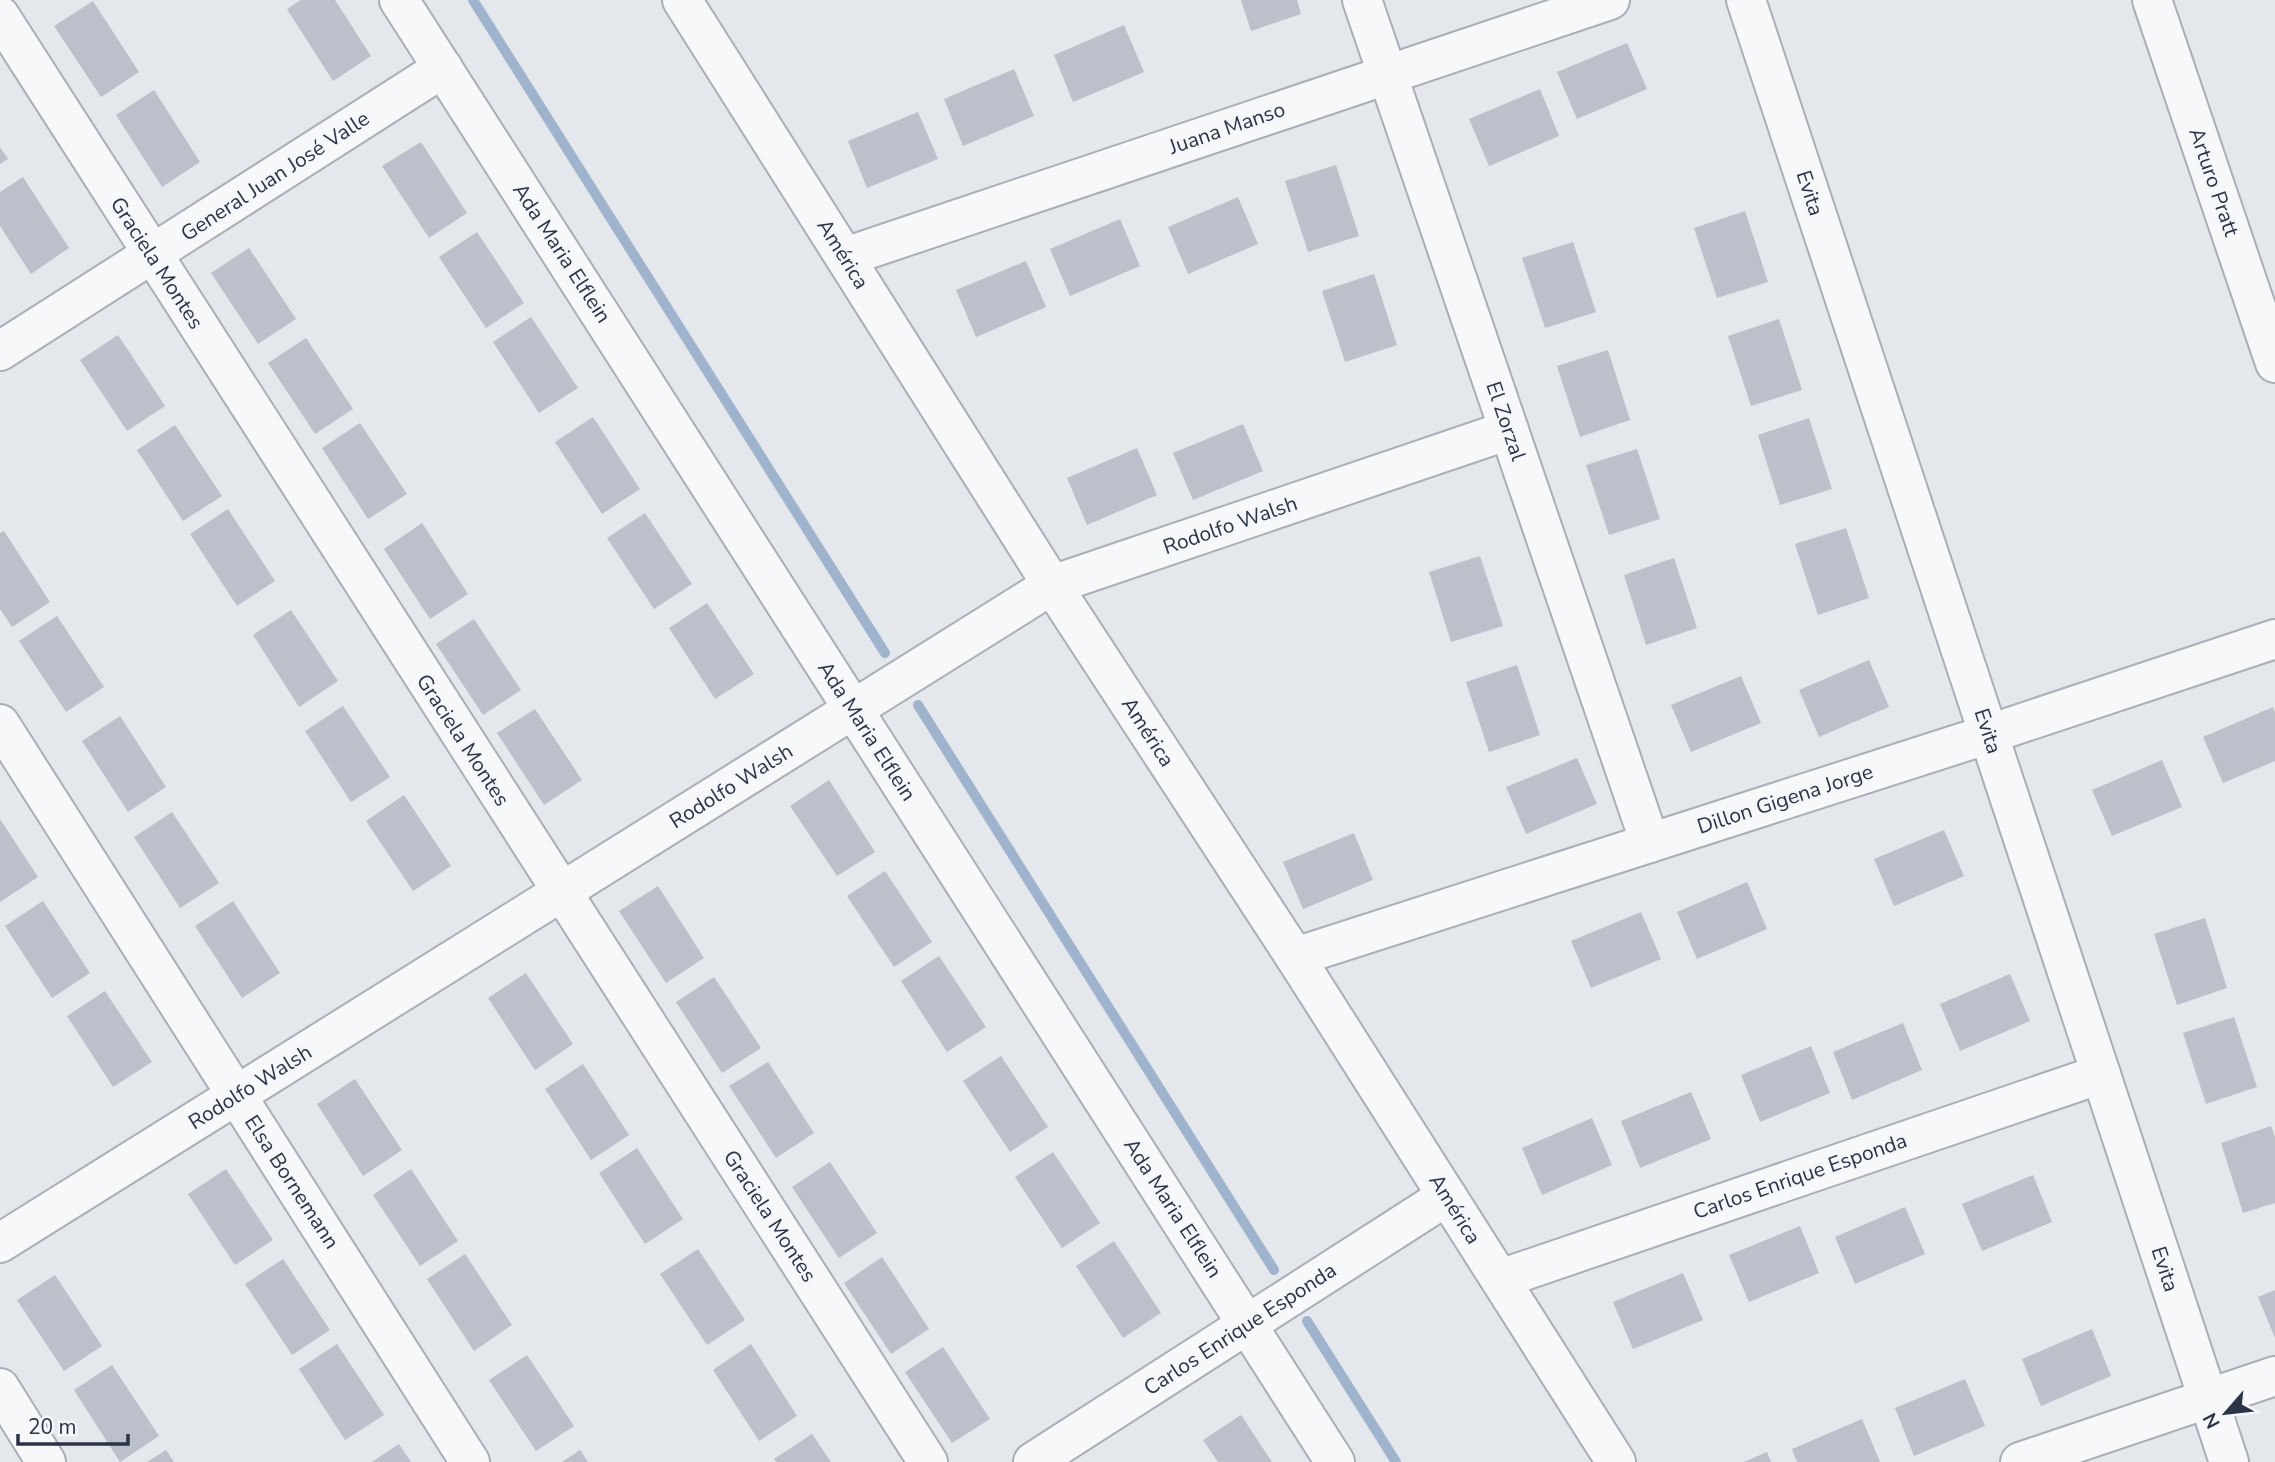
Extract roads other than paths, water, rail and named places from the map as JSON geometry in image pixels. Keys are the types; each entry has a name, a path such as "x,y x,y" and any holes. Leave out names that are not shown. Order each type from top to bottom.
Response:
{"street":[{"name":"Ada Maria Elflein","path":"399,0 1335,1462"},
{"name":"América","path":"682,0 1052,585 1295,957 1616,1462"},
{"name":"El Zorzal","path":"1362,0 1650,842"},
{"name":"Juana Manso","path":"845,257 1610,0"},
{"name":"Evita","path":"1746,0 2229,1462"},
{"name":"Arturo Pratt","path":"2152,0 2275,363"},
{"name":"Graciela Montes","path":"0,16 928,1462"},
{"name":"General Juan José Valle","path":"0,351 443,68"},
{"name":"Rodolfo Walsh","path":"0,1243 1052,585 1509,430"},
{"name":"Dillon Gigena Jorge","path":"1295,957 2275,639"},
{"name":"Elsa Bornemann","path":"0,724 470,1462"},
{"name":"Carlos Enrique Esponda","path":"1500,1279 2101,1073"},
{"name":"Carlos Enrique Esponda","path":"1032,1462 1447,1196"},
{"path":"2020,1462 2275,1376"},
{"path":"0,1388 46,1462"}],"waterway":[{"path":"473,0 885,653"},
{"path":"918,705 1274,1270"},
{"path":"1307,1321 1396,1462"}]}
